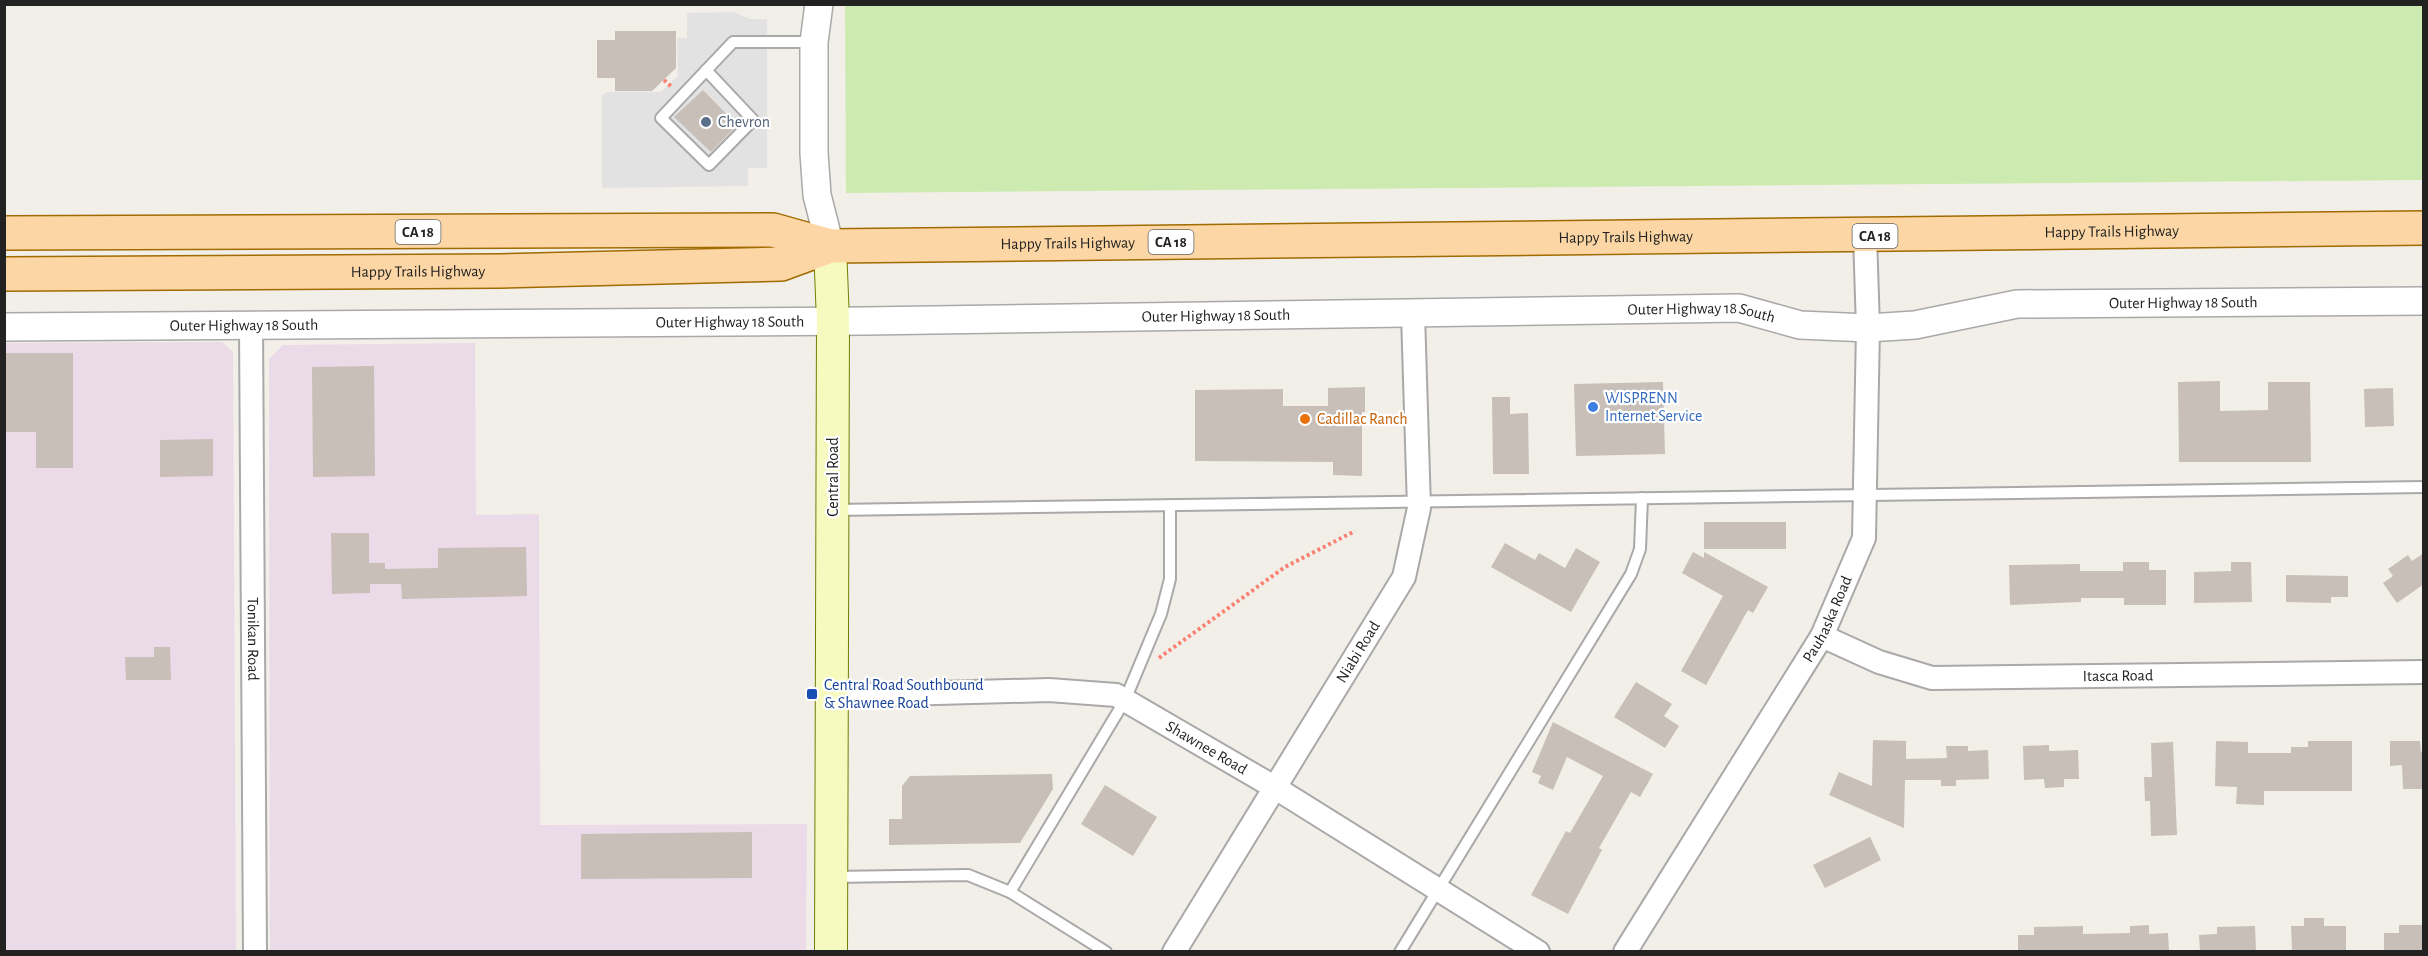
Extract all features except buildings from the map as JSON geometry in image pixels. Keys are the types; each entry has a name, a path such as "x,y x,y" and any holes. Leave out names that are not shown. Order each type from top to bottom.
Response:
{"main road":[{"name":"Happy Trails Highway","path":"4,233 773,230 830,246 2424,228"},
{"name":"Happy Trails Highway","path":"4,274 500,271 781,264 830,246"},
{"name":"Central Road","path":"830,246 833,321 831,951"}],"street":[{"name":"Central Road","path":"819,4 814,42 817,195 830,246"},
{"name":"Pauhaska Road","path":"1625,951 1822,636 1864,538 1868,328 1865,236"},
{"name":"Outer Highway 18 South","path":"4,327 1413,315 1739,308 1800,325 1868,328 1915,325 2017,304 2424,301"},
{"name":"Niabi Road","path":"1174,951 1404,577 1418,501 1413,315"},
{"name":"Tonikan Road","path":"250,325 255,951"},
{"name":"Itasca Road","path":"1822,636 1879,662 1932,678 2424,672"},
{"name":"Shawnee Road","path":"831,696 1049,690 1116,695 1274,787 1538,951"}],"lane":[{"path":"706,70 753,120 709,165 661,118 706,70 733,42 814,42"},
{"path":"832,510 2424,487"},
{"path":"1400,951 1631,574 1640,549 1642,498"},
{"path":"1010,892 1125,700 1161,614 1170,579 1170,505"},
{"path":"832,877 968,875 1010,892 1106,951"}],"path":[{"path":"1136,674 1285,567 1355,531"}],"shaded area":[{"path":"734,12 750,19 767,19 767,168 748,168 748,186 602,188 602,95 607,92 661,92 678,76 677,38 687,38 687,13"},
{"path":"222,342 233,352 236,951 5,951 4,343"},
{"path":"475,343 476,515 539,514 540,825 807,824 806,951 270,951 269,359 283,345"}],"green space":[{"path":"845,5 2423,5 2423,180 846,193"}],"place":[{"name":"Chevron","path":"706,122"},
{"name":"WISPRENN Internet Service","path":"1593,407"},
{"name":"Cadillac Ranch","path":"1305,419"},
{"name":"Central Road Southbound & Shawnee Road","path":"812,694"}]}
